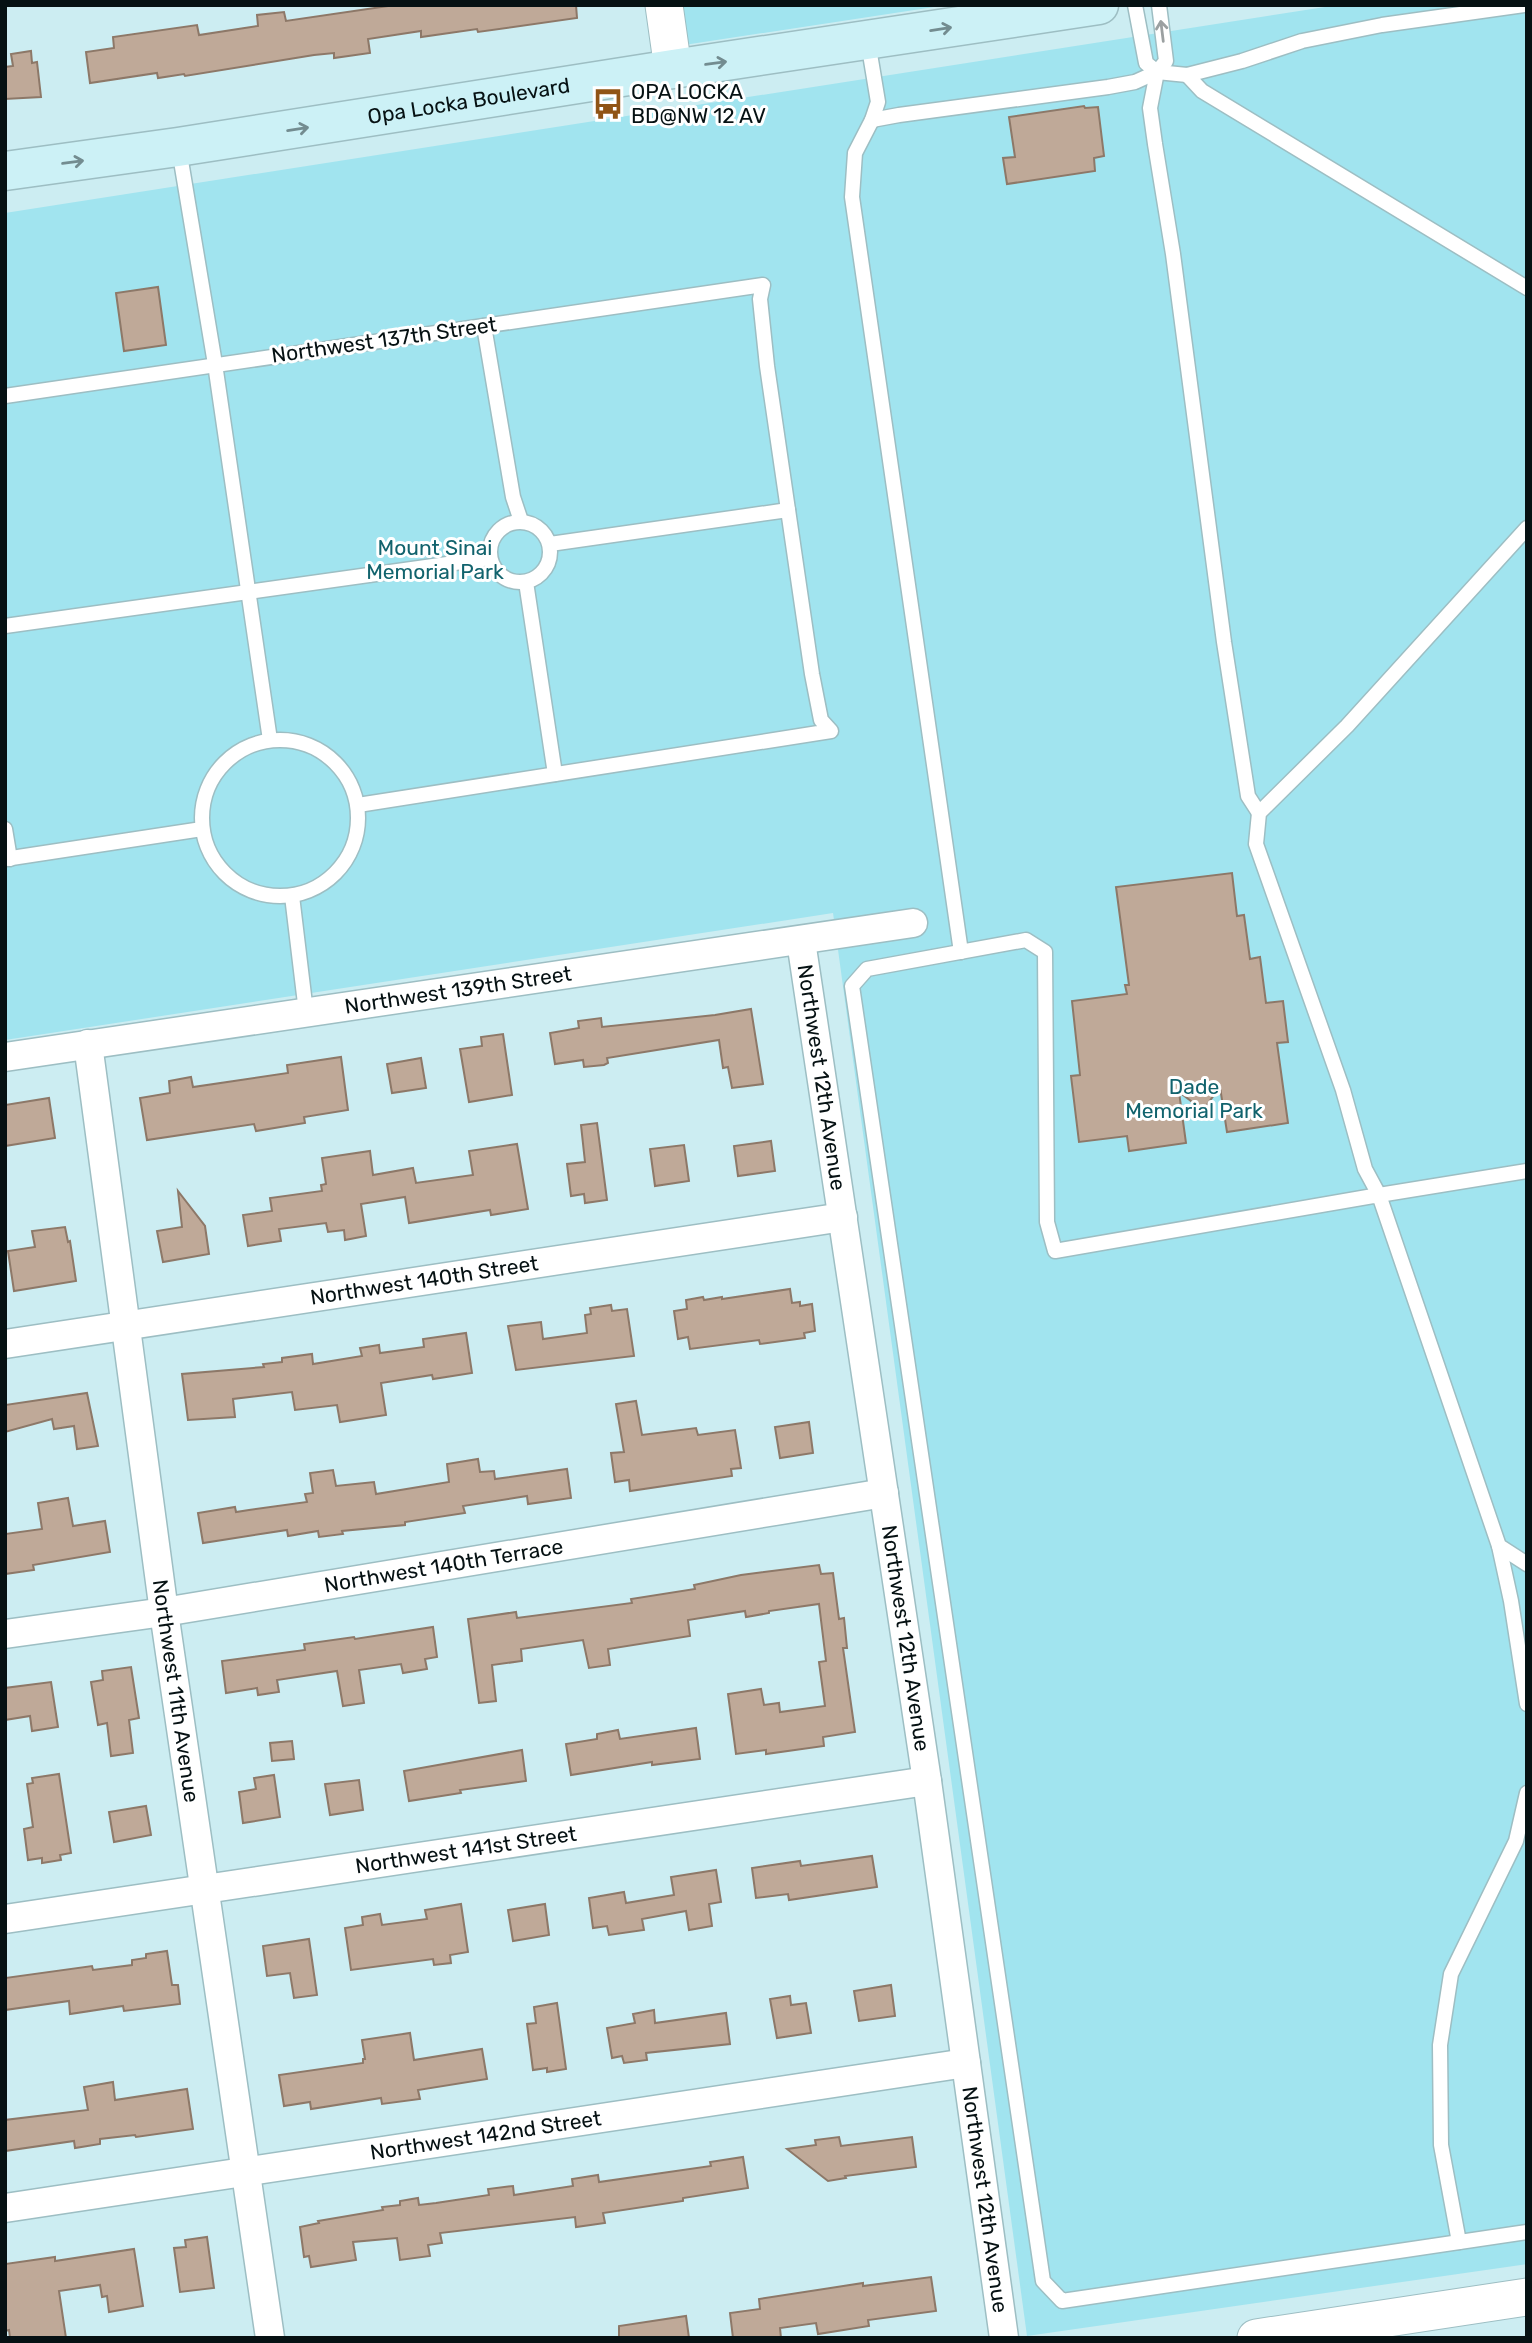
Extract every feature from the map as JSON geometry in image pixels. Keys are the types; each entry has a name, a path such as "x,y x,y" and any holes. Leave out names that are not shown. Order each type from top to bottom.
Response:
{"main road":[{"name":"Opa Locka Boulevard","path":"5,171 178,148 673,69 1100,5"}],"street":[{"path":"664,5 673,69"},
{"name":"Northwest 139th Street","path":"5,1057 914,923"},
{"name":"Northwest 12th Avenue","path":"801,941 927,1781 1004,2338"},
{"name":"Northwest 11th Avenue","path":"88,1044 164,1612 271,2338"},
{"name":"Northwest 140th Street","path":"5,1344 843,1217"},
{"name":"Northwest 140th Terrace","path":"5,1634 164,1612 884,1493"},
{"name":"Northwest 141st Street","path":"5,1919 927,1781"},
{"name":"Northwest 142nd Street","path":"5,2208 966,2063"},
{"path":"1256,2338 1527,2297"}],"lane":[{"path":"1135,5 1146,63 1157,72 1187,75 1242,61 1302,41 1382,24 1524,5"},
{"path":"872,120 1135,82 1157,72 1166,61 1159,5"},
{"path":"867,40 878,103 855,153 852,197 961,952"},
{"path":"1157,72 1150,108 1173,254 1210,538 1248,796 1259,813 1256,844 1343,1090 1365,1169 1379,1195 1499,1546 1516,1626 1527,1704"},
{"path":"1187,75 1202,91 1527,288"},
{"path":"178,148 215,364 270,740"},
{"name":"Northwest 137th Street","path":"5,396 763,285 760,299 788,510"},
{"path":"484,326 513,497 521,521"},
{"path":"358,805 831,731 821,720 788,510 550,544"},
{"path":"521,521 540,528 550,544 551,554 544,572 526,582 514,582 503,577 490,558 494,536 501,528 521,521"},
{"path":"1259,813 1347,726 1527,528"},
{"path":"5,626 490,558"},
{"path":"526,582 555,774"},
{"path":"270,740 300,742 327,755 348,777 358,805 357,836 344,864 321,885 292,896 261,894 233,881 212,858 202,829 204,798 217,771 240,750 270,740"},
{"path":"5,829 8,859 202,829"},
{"path":"292,896 306,1012"},
{"path":"1527,1171 1055,1251 1047,1222 1045,952 1026,940 867,969 852,986 1043,2281 1062,2301 1527,2232"},
{"path":"1499,1546 1527,1564"},
{"path":"1459,2242 1441,2145 1440,2045 1451,1974 1516,1841 1527,1793"}],"green space":[{"path":"679,5 947,5 684,45"},
{"name":"Dade Memorial Park","path":"1338,5 1527,5 1527,2264 1027,2336 833,913 5,1040 5,213"}],"building":[{"path":"395,5 576,5 577,18 421,37 421,31 368,39 370,53 334,58 334,53 314,55 185,76 158,78 157,73 90,83 86,52 114,48 113,37 197,25 199,35 258,26 257,15 284,12 286,21"},
{"path":"31,51 32,63 37,62 41,97 5,99 5,67 13,66 11,54"},
{"path":"1084,106 1098,107 1104,156 1094,158 1095,171 1007,184 1003,158 1015,157 1009,117"},
{"path":"158,287 166,345 124,351 116,293"},
{"path":"1232,873 1237,916 1244,915 1250,959 1260,957 1266,1003 1283,1001 1288,1042 1277,1043 1288,1123 1227,1132 1220,1087 1203,1110 1179,1092 1186,1143 1129,1151 1127,1136 1079,1142 1071,1076 1080,1075 1072,1001 1127,994 1125,985 1129,985 1116,887"},
{"path":"751,1009 763,1084 732,1088 728,1067 723,1068 719,1040 607,1058 608,1063 604,1065 584,1067 583,1060 555,1064 550,1033 579,1028 578,1021 601,1018 602,1027"},
{"path":"503,1034 512,1095 469,1102 460,1049 482,1046 481,1037"},
{"path":"341,1057 348,1110 304,1117 305,1123 256,1131 254,1124 147,1140 140,1098 170,1093 169,1081 191,1077 193,1087 288,1073 287,1065"},
{"path":"421,1058 426,1088 392,1093 387,1064"},
{"path":"49,1098 55,1138 5,1146 5,1105"},
{"path":"597,1123 607,1200 585,1203 584,1194 571,1196 567,1164 585,1162 581,1125"},
{"path":"771,1141 775,1171 738,1176 734,1146"},
{"path":"517,1144 528,1209 491,1215 490,1210 409,1223 405,1197 361,1204 366,1236 345,1240 344,1230 328,1232 326,1223 279,1229 281,1241 248,1246 243,1215 272,1211 270,1198 322,1191 321,1185 326,1184 322,1158 370,1151 373,1175 413,1168 416,1183 473,1175 469,1151"},
{"path":"684,1145 689,1181 655,1186 650,1149"},
{"path":"178,1191 205,1226 209,1254 163,1262 157,1231 182,1227"},
{"path":"65,1227 68,1242 70,1241 76,1281 14,1291 8,1251 35,1247 32,1231"},
{"path":"790,1289 792,1303 800,1302 800,1306 812,1304 815,1331 804,1333 805,1338 760,1344 759,1340 690,1349 688,1337 678,1339 674,1311 687,1309 686,1300 703,1297 704,1300 722,1299"},
{"path":"611,1305 612,1311 627,1309 634,1356 516,1370 508,1326 541,1322 543,1339 587,1333 585,1315 591,1314 590,1308"},
{"path":"466,1333 472,1373 433,1379 432,1375 381,1383 386,1415 340,1422 337,1405 295,1410 292,1392 233,1399 235,1417 188,1420 182,1374 264,1367 263,1364 282,1362 282,1358 312,1354 313,1364 362,1356 360,1348 379,1345 380,1353 424,1347 423,1339"},
{"path":"87,1393 98,1446 77,1449 74,1426 54,1429 52,1419 5,1432 5,1405"},
{"path":"636,1401 642,1435 696,1428 698,1435 735,1430 741,1468 731,1469 732,1476 630,1491 629,1480 615,1482 611,1453 624,1452 616,1404"},
{"path":"809,1422 813,1453 780,1458 775,1427"},
{"path":"478,1459 480,1472 494,1471 495,1479 567,1469 571,1498 528,1504 527,1496 463,1506 465,1513 405,1522 405,1525 342,1531 343,1534 319,1537 318,1531 288,1536 287,1530 203,1543 198,1513 235,1507 236,1512 307,1502 305,1494 313,1493 310,1473 333,1470 336,1486 374,1482 376,1494 449,1482 447,1464"},
{"path":"68,1498 73,1526 105,1521 110,1552 33,1565 34,1570 5,1574 5,1534 42,1529 38,1503"},
{"path":"819,1565 821,1574 833,1573 839,1619 844,1618 847,1648 843,1648 855,1732 823,1737 824,1746 766,1754 766,1750 736,1754 728,1694 761,1689 764,1705 779,1703 780,1712 825,1706 819,1662 826,1661 819,1604 746,1617 745,1611 688,1620 690,1636 608,1649 610,1665 589,1668 583,1640 521,1649 522,1661 492,1665 496,1701 479,1703 468,1619 516,1612 517,1618 632,1603 631,1599 695,1589 694,1585 741,1575"},
{"path":"433,1627 437,1657 425,1659 427,1669 403,1673 401,1664 359,1670 364,1703 343,1706 337,1671 277,1680 279,1692 258,1695 257,1688 226,1693 222,1661 305,1650 304,1644"},
{"path":"131,1667 139,1718 129,1720 133,1753 111,1756 107,1723 98,1725 91,1682 103,1680 102,1671"},
{"path":"51,1682 58,1727 32,1731 30,1716 5,1720 5,1688"},
{"path":"696,1728 700,1759 652,1765 652,1762 571,1775 566,1744 597,1739 597,1734 618,1730 620,1739"},
{"path":"292,1741 294,1759 272,1761 270,1743"},
{"path":"522,1750 526,1781 460,1790 461,1793 409,1801 404,1771"},
{"path":"59,1774 71,1853 60,1855 61,1860 42,1863 42,1858 28,1860 24,1829 33,1827 27,1784 33,1783 32,1778"},
{"path":"274,1775 280,1817 243,1823 239,1792 256,1789 254,1778"},
{"path":"359,1780 363,1810 330,1815 325,1784"},
{"path":"146,1806 151,1835 114,1842 109,1812"},
{"path":"872,1856 877,1887 789,1900 788,1894 756,1898 752,1868 800,1861 801,1866"},
{"path":"716,1870 721,1902 709,1904 712,1926 689,1930 686,1911 642,1919 644,1930 609,1935 607,1926 593,1928 589,1898 624,1892 626,1903 674,1895 671,1877"},
{"path":"461,1904 468,1952 450,1955 451,1963 434,1965 433,1959 351,1970 345,1928 363,1925 362,1917 380,1914 382,1925 427,1919 425,1910"},
{"path":"545,1904 549,1935 513,1941 508,1910"},
{"path":"309,1939 317,1995 294,1998 290,1973 267,1976 263,1946"},
{"path":"167,1951 172,1985 178,1985 180,2004 124,2011 123,2006 70,2014 69,2001 5,2010 5,1978 92,1966 93,1970 132,1965 132,1960 146,1958 146,1954"},
{"path":"891,1985 895,2016 859,2021 854,1991"},
{"path":"790,1996 791,2005 806,2003 811,2033 777,2038 770,1999"},
{"path":"557,2003 566,2069 547,2072 547,2068 533,2070 527,2024 536,2023 534,2007"},
{"path":"654,2010 655,2023 726,2013 730,2044 646,2053 647,2060 624,2063 622,2056 612,2058 607,2028 635,2023 633,2014"},
{"path":"410,2033 414,2060 482,2049 487,2079 418,2090 420,2099 382,2104 381,2098 311,2109 310,2102 284,2106 279,2075 363,2063 365,2059 362,2040"},
{"path":"113,2082 115,2100 187,2089 193,2129 100,2139 100,2144 75,2148 74,2141 5,2151 5,2120 88,2110 84,2087"},
{"path":"839,2137 841,2146 912,2137 916,2167 845,2176 846,2178 828,2181 787,2149 816,2145 815,2140"},
{"path":"743,2157 748,2188 603,2213 605,2223 576,2227 575,2217 440,2233 442,2243 428,2245 430,2256 400,2260 397,2238 353,2242 356,2260 311,2267 309,2256 304,2257 300,2227 319,2223 318,2221 383,2210 382,2207 400,2205 400,2201 418,2198 419,2205 436,2203 489,2195 488,2189 513,2186 514,2195 573,2186 572,2179 598,2175 599,2182 711,2166 710,2162"},
{"path":"207,2237 214,2288 180,2292 174,2248 186,2247 185,2240"},
{"path":"134,2249 143,2306 109,2312 107,2296 102,2297 100,2285 59,2291 66,2338 10,2338 9,2330 5,2331 5,2264 55,2257 55,2261"},
{"path":"931,2277 936,2311 868,2320 869,2326 818,2334 816,2323 780,2328 781,2338 733,2338 730,2313 760,2309 759,2299 863,2283 863,2286"},
{"path":"686,2316 689,2338 619,2338 619,2326"}],"place":[{"name":"OPA LOCKA BD@NW 12 AV","path":"608,104"}],"park label":[{"name":"Mount Sinai Memorial Park","path":"435,560"}]}
